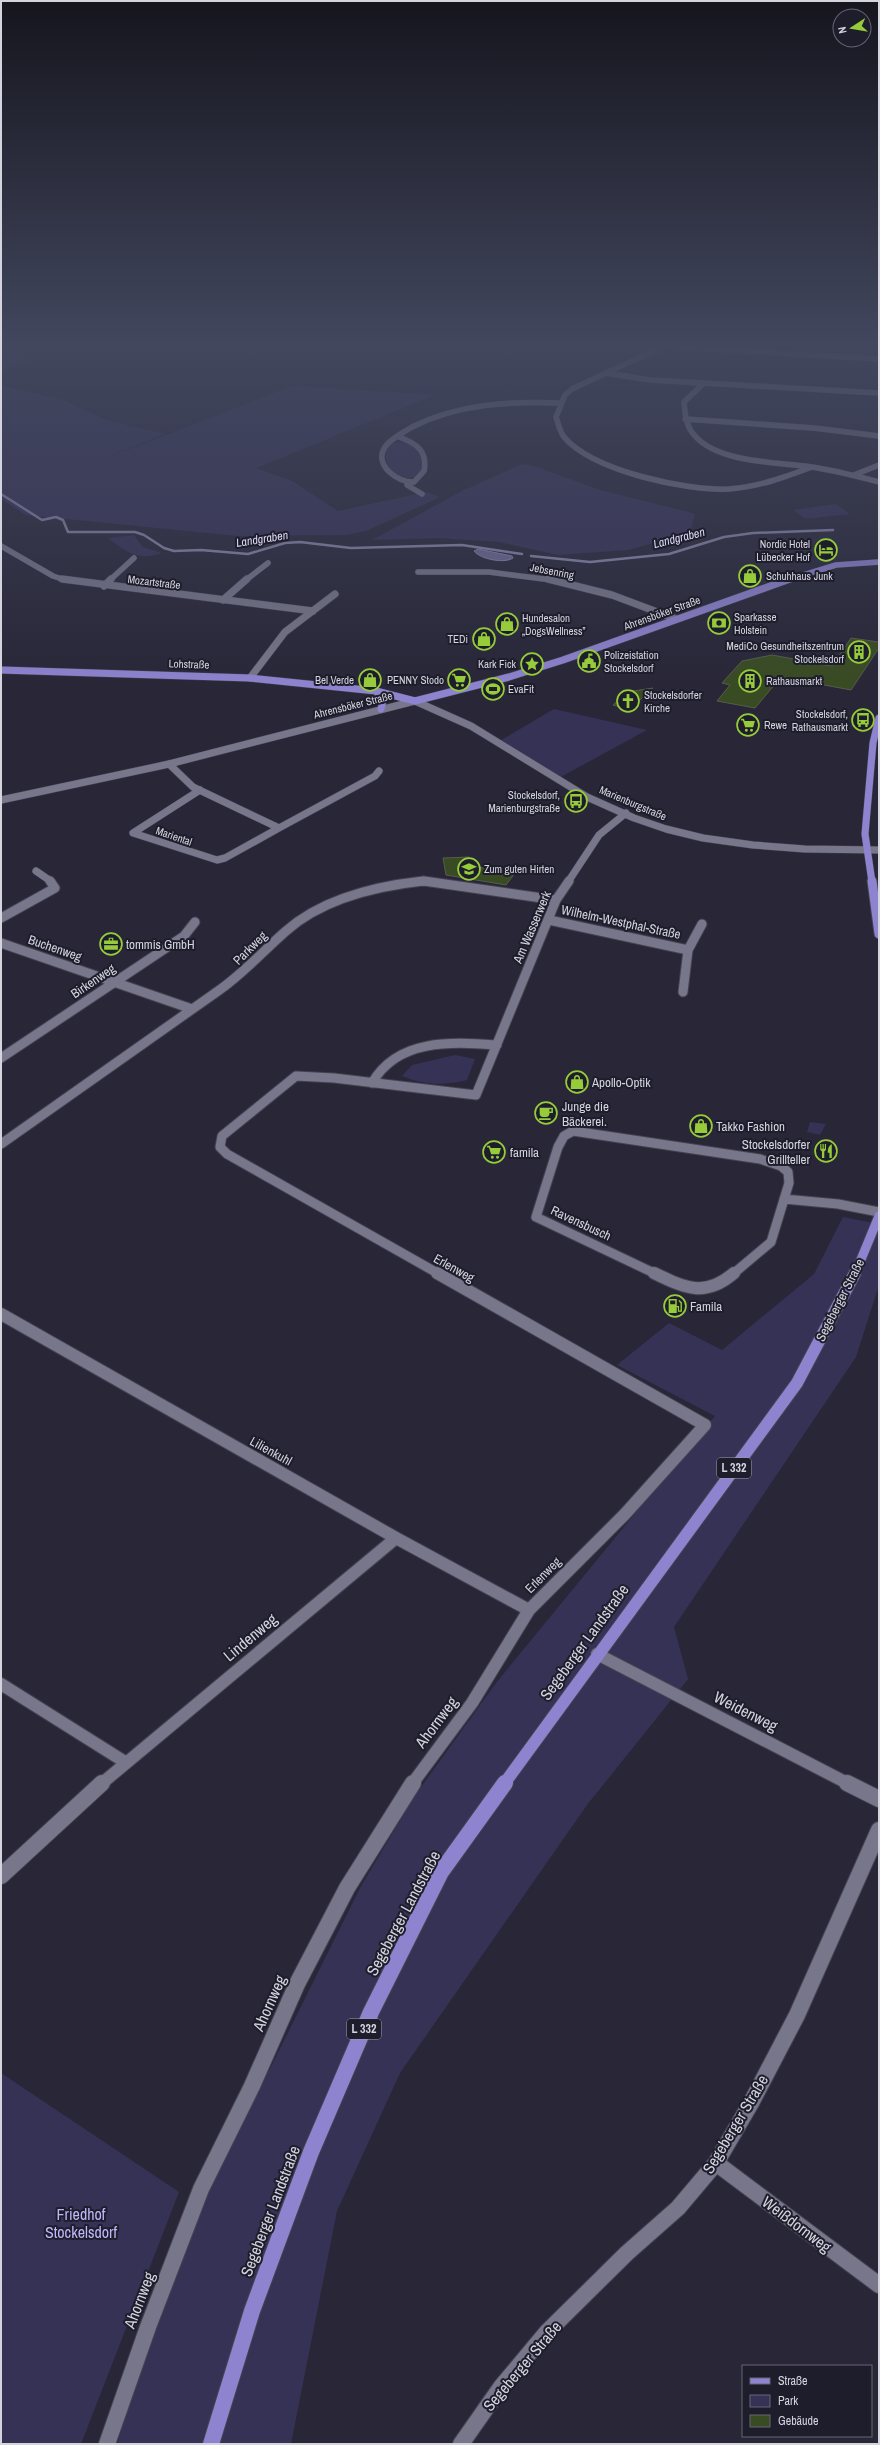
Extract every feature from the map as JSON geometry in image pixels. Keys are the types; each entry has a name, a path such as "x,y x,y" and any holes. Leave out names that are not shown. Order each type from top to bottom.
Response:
{"main road":[{"name":"Ahrensböker Straße","path":"415,701 516,675 818,569 830,563 856,558 879,557"},
{"name":"Ahrensböker Straße","path":"818,569 862,562 879,562"},
{"name":"Lohstraße","path":"1,670 250,678 376,691 415,701"},
{"path":"376,691 383,701 381,709"},
{"path":"879,718 873,743 868,791 866,850 879,934"},
{"name":"Segeberger Straße","path":"797,1382 858,1268 879,1216"},
{"name":"Segeberger Landstraße","path":"211,2444 252,2311 311,2152 371,2012 441,1872 597,1654 797,1382"}],"street":[{"path":"383,461 388,472 407,482 414,482 421,477 426,466 426,461"},
{"path":"601,461 659,482 705,489 749,487 775,481 812,467"},
{"path":"772,461 854,475 879,482"},
{"path":"854,475 879,466"},
{"path":"407,482 407,485 422,494"},
{"name":"Mozartstraße","path":"1,546 59,579 104,586 313,611"},
{"path":"104,586 134,558"},
{"path":"222,600 262,566 268,563"},
{"name":"Jebsenring","path":"418,572 489,572 547,579 612,595 676,619"},
{"path":"250,678 281,637 335,594"},
{"name":"Ahrensböker Straße","path":"1,800 169,764 415,701"},
{"name":"Marienburgstraße","path":"415,701 441,710 567,786 626,813 667,829 691,835 803,848 879,850"},
{"path":"169,764 200,790 279,828"},
{"name":"Mariental","path":"200,790 133,833 217,860 225,858 375,776 379,770"},
{"name":"Am Wasserwerk","path":"476,1095 556,900 599,835 626,813"},
{"path":"1,918 55,888 53,883 36,871"},
{"name":"Parkweg","path":"1,1144 241,975 276,940 303,919 367,890 392,884 424,881 556,900"},
{"name":"Wilhelm-Westphal-Straße","path":"549,920 688,950"},
{"name":"Birkenweg","path":"1,1058 184,936 195,922"},
{"name":"Wilhelm-Westphal-Straße","path":"683,992 688,950 702,924"},
{"name":"Buchenweg","path":"1,943 192,1010"},
{"path":"372,1083 383,1067 411,1051 451,1043 497,1045"},
{"name":"Erlenweg","path":"476,1095 334,1078 296,1076 222,1136 220,1147 227,1154 342,1221 705,1425 625,1514 529,1610"},
{"name":"Ravensbusch","path":"573,1132 760,1159 781,1166 788,1172 789,1183 784,1199 771,1242 730,1277 707,1289 685,1288 536,1217 558,1147 564,1136 573,1132"},
{"path":"784,1199 838,1204 879,1212"},
{"name":"Lilienkuhl","path":"1,1314 396,1538 529,1610"},
{"name":"Lindenweg","path":"1,1876 125,1762 396,1538"},
{"name":"Ahornweg","path":"107,2444 148,2327 201,2189 252,2086 297,1984 347,1888 405,1793 472,1703 529,1610"},
{"name":"Weidenweg","path":"597,1654 879,1799"},
{"path":"1,1684 125,1762"},
{"name":"Segeberger Straße","path":"461,2444 501,2387 547,2332 627,2253 678,2208 716,2163 751,2103 797,2015 879,1830"},
{"name":"Weißdornweg","path":"716,2163 879,2285"}],"green space":[{"path":"1,461 273,461 256,468 292,481 338,511 426,492 440,497 366,531 346,535 238,536 26,515 1,499"},
{"path":"387,461 422,461 422,465 419,476 411,478 397,474"},
{"path":"522,464 534,466 600,490 695,514 690,533 628,550 558,555 499,542 438,538 372,540 464,490"},
{"path":"836,504 850,514 806,519 793,510"},
{"path":"134,535 143,547 162,553 139,556 121,548 108,538"},
{"path":"554,709 647,730 557,779 498,742"},
{"path":"455,1055 475,1059 467,1080 434,1084 402,1076 412,1065"},
{"path":"810,1122 826,1124 820,1135 807,1132"},
{"path":"843,1217 879,1224 879,1285 856,1357 674,1627 688,1679 587,1805 400,2073 337,2211 291,2444 117,2444 140,2368 209,2191 361,1886 416,1794 496,1683 715,1416 617,1365 669,1323 722,1350 814,1274"},
{"name":"Friedhof Stockelsdorf","path":"1,2073 179,2192 81,2444 1,2444"}],"shaded area":[{"path":"478,549 512,556 513,558 504,561 492,560 477,554 474,551"}],"building":[{"name":"Rathausmarkt","path":"851,638 879,642 879,648 851,690 781,677 755,708 717,701 730,685 722,683 742,661 772,655 794,659 793,661 832,666"},
{"name":"Stockelsdorfer Kirche","path":"653,688 630,709 613,705 627,692"},
{"name":"Zum guten Hirten","path":"469,857 471,866 515,873 506,885 446,875 443,858"}],"waterway":[{"name":"Landgraben","path":"1,494 42,520 56,517 63,520 68,532 135,532 144,535 164,548 174,551 201,550 248,554 285,543 300,542 351,548 462,545 522,554"},
{"name":"Landgraben","path":"531,556 590,562 669,554 724,537 753,533 833,530"}],"place":[{"name":"Nordic Hotel Lübecker Hof","path":"826,550"},
{"name":"Schuhhaus Junk","path":"750,576"},
{"name":"Sparkasse Holstein","path":"719,623"},
{"name":"Hundesalon „DogsWellness”","path":"507,624"},
{"name":"TEDi","path":"484,639"},
{"name":"MediCo Gesundheitszentrum Stockelsdorf","path":"859,652"},
{"name":"Polizeistation Stockelsdorf","path":"589,661"},
{"name":"Kark Fick","path":"532,664"},
{"name":"Bel Verde","path":"370,680"},
{"name":"PENNY Stodo","path":"459,680"},
{"name":"Rathausmarkt","path":"750,681"},
{"name":"EvaFit","path":"493,689"},
{"name":"Stockelsdorfer Kirche","path":"628,701"},
{"name":"Stockelsdorf, Rathausmarkt","path":"863,720"},
{"name":"Rewe","path":"748,725"},
{"name":"Stockelsdorf, Marienburgstraße","path":"576,801"},
{"name":"Zum guten Hirten","path":"469,869"},
{"name":"tommis GmbH","path":"111,944"},
{"name":"Apollo-Optik","path":"577,1082"},
{"name":"Junge die Bäckerei.","path":"546,1113"},
{"name":"Takko Fashion","path":"701,1126"},
{"name":"Stockelsdorfer Grillteller","path":"826,1151"},
{"name":"famila","path":"494,1152"},
{"name":"Famila","path":"675,1306"}]}
